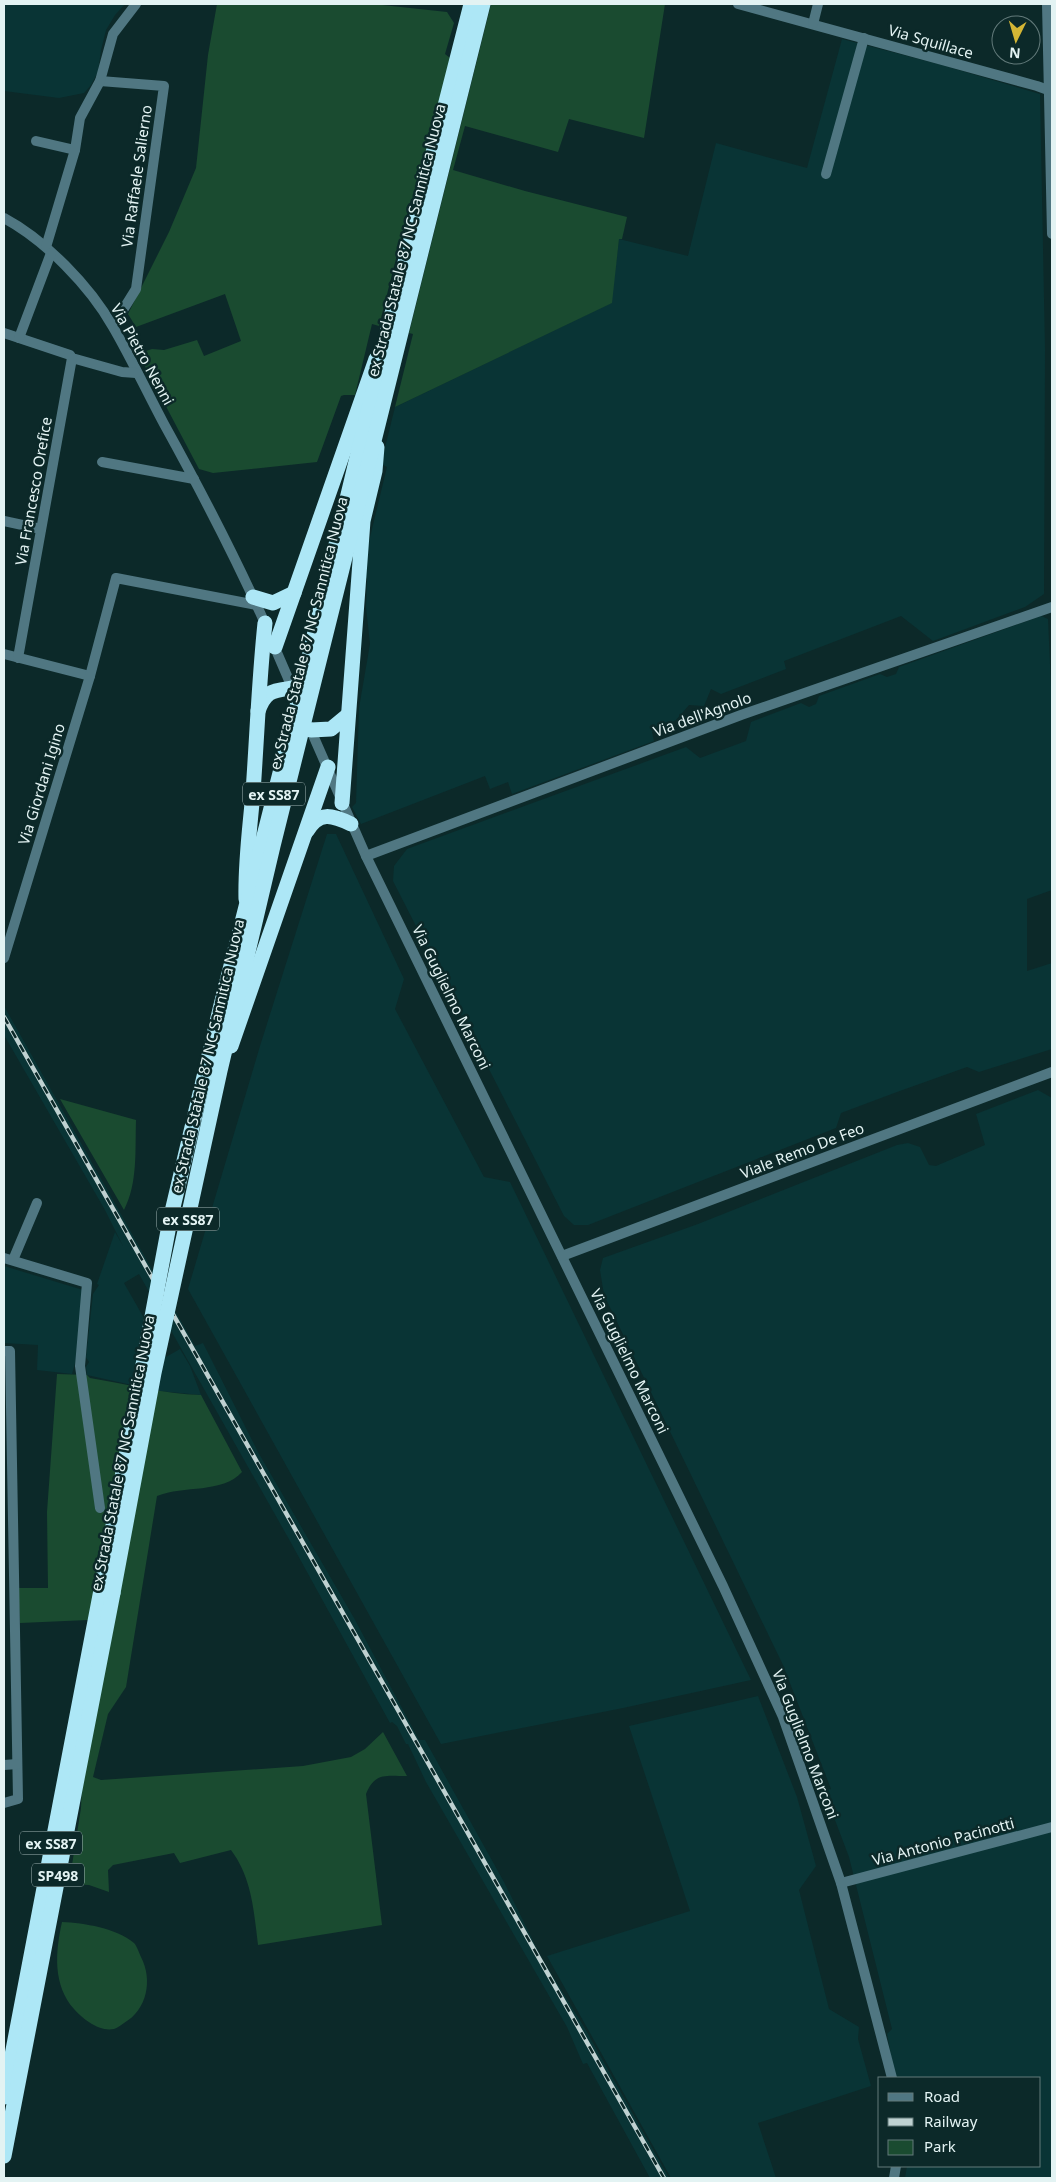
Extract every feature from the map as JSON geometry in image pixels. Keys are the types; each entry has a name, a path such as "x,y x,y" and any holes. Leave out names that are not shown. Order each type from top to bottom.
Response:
{"highway":[{"name":"ex Strada Statale 87 NC Sannitica Nuova","path":"4,2156 107,1592 170,1220 388,329 471,4"},
{"name":"ex Strada Statale 87 NC Sannitica Nuova","path":"4,2097 107,1592 218,1078 380,413 483,4"},
{"path":"275,647 358,405 388,329"},
{"path":"342,803 363,521 375,471 380,413"},
{"path":"255,601 273,602 294,593"},
{"path":"246,905 245,867 253,792 265,623"},
{"path":"257,715 263,699 271,691 290,683"},
{"path":"311,730 331,729 348,715"},
{"path":"218,1078 328,768"},
{"path":"304,834 312,822 320,817 337,818 351,824"}],"street":[{"path":"19,338 49,250 75,150 80,118 100,81 113,34 136,4"},
{"name":"Via Squillace","path":"738,4 1050,92"},
{"path":"813,24 818,4"},
{"path":"1047,4 1050,21 1052,234"},
{"path":"826,174 864,38"},
{"name":"Via Raffaele Salierno","path":"100,81 164,86 136,290 113,326"},
{"path":"36,141 75,150"},
{"name":"Via Pietro Nenni","path":"4,218 23,229 49,250 89,293 113,326 136,373 194,479 255,601 290,683"},
{"path":"4,334 70,355 72,358 122,372 136,373"},
{"name":"Via Francesco Orefice","path":"18,658 72,358"},
{"path":"102,462 194,479"},
{"path":"4,521 41,528"},
{"name":"Via Giordani Igino","path":"4,958 90,676 116,578 255,601"},
{"name":"Via dell'Agnolo","path":"366,856 741,714 1052,607"},
{"path":"4,654 90,676"},
{"name":"Via Guglielmo Marconi","path":"290,683 366,856 723,1586 783,1717 842,1883 892,2077"},
{"name":"Viale Remo De Feo","path":"562,1256 1052,1072"},
{"path":"37,1203 8,1259 87,1283 80,1366 100,1508"},
{"path":"4,1351 10,1351 9,1577 16,1670 18,1799 4,1803"},
{"path":"4,1670 16,1670"},
{"path":"4,1765 17,1764"},
{"name":"Via Antonio Pacinotti","path":"842,1883 1052,1827"}],"shaded area":[{"path":"4,4 125,4 115,15 106,30 98,72 91,85 84,93 59,98 4,91"},
{"path":"842,39 942,65 1040,94 1045,350 1044,594 1025,607 933,641 901,616 784,661 786,669 721,694 711,689 704,706 689,705 676,720 652,732 654,741 512,794 508,782 490,789 485,776 361,824 352,807 356,803 359,708 370,644 366,607 367,578 364,579 366,554 387,467 381,464 395,407 611,303 619,239 688,256 716,143 807,168"},
{"path":"1041,616 1048,619 1052,709 1052,890 1027,899 1027,971 1052,963 1052,1049 979,1072 967,1067 897,1092 841,1113 836,1128 588,1225 574,1225 564,1216 393,881 394,866 407,849 686,747 700,758 746,741 751,722 801,703 809,707 816,704 819,696 880,674 887,677 896,674 899,667"},
{"path":"327,834 336,834 404,979 395,1009 484,1177 510,1182 751,1680 623,1708 441,1744 188,1289 260,1046"},
{"path":"4,1006 195,1346 203,1343 258,1452 354,1618 419,1740 425,1740 504,1882 542,1959 584,2027 669,2178 650,2178 587,2063 583,2064 567,2027 426,1782 408,1744 406,1744 397,1726 392,1722 390,1723 290,1541 139,1274 124,1283 166,1357 180,1349 190,1366 201,1395 159,1391 87,1375 86,1367 89,1362 86,1357 93,1294 99,1285 97,1284 115,1232 123,1246 105,1210 4,1035"},
{"path":"1038,1090 1052,1098 1052,2178 905,2178 907,2167 1041,2167 1041,2077 895,2077 887,2034 892,2029 849,1857 824,1791 831,1789 783,1665 604,1295 600,1270 603,1258 698,1224 897,1145 908,1143 920,1147 929,1165 936,1166 985,1145 976,1114"},
{"path":"4,1266 83,1290 76,1360 72,1374 37,1370 38,1345 4,1343"},
{"path":"758,1696 797,1797 816,1866 799,1890 829,2009 859,2027 858,2039 871,2086 758,2123 776,2178 671,2178 547,1956 690,1911 629,1726"}],"green space":[{"path":"217,4 373,4 447,12 454,23 445,54 450,58 416,199 411,199 379,326 372,324 355,395 341,396 317,462 213,473 199,469 140,357 146,351 152,349 164,350 197,340 204,356 241,341 225,294 136,327 128,314 169,232 196,168 208,55"},
{"path":"491,4 665,4 644,138 569,119 558,152 465,126 453,170 627,217 622,239 619,239 612,303 395,407 413,334 409,333"},
{"path":"60,1099 136,1120 134,1178 124,1210"},
{"path":"57,1374 87,1375 90,1378 173,1393 201,1395 242,1472 234,1479 224,1483 157,1496 126,1687 108,1714 93,1777 101,1780 303,1766 351,1757 365,1749 383,1732 407,1776 387,1776 377,1779 369,1787 366,1794 382,1925 258,1945 248,1884 244,1872 231,1850 180,1863 174,1853 113,1865 108,1870 109,1892 89,1885 69,1884 81,1808 88,1620 20,1623 18,1588 48,1588 47,1512"},
{"path":"62,1922 90,1925 109,1930 127,1938 137,1948 147,1975 146,1994 143,2002 132,2017 114,2029 103,2029 87,2021 74,2009 62,1990 57,1957"}],"railway":[{"path":"4,1017 664,2178"}]}
